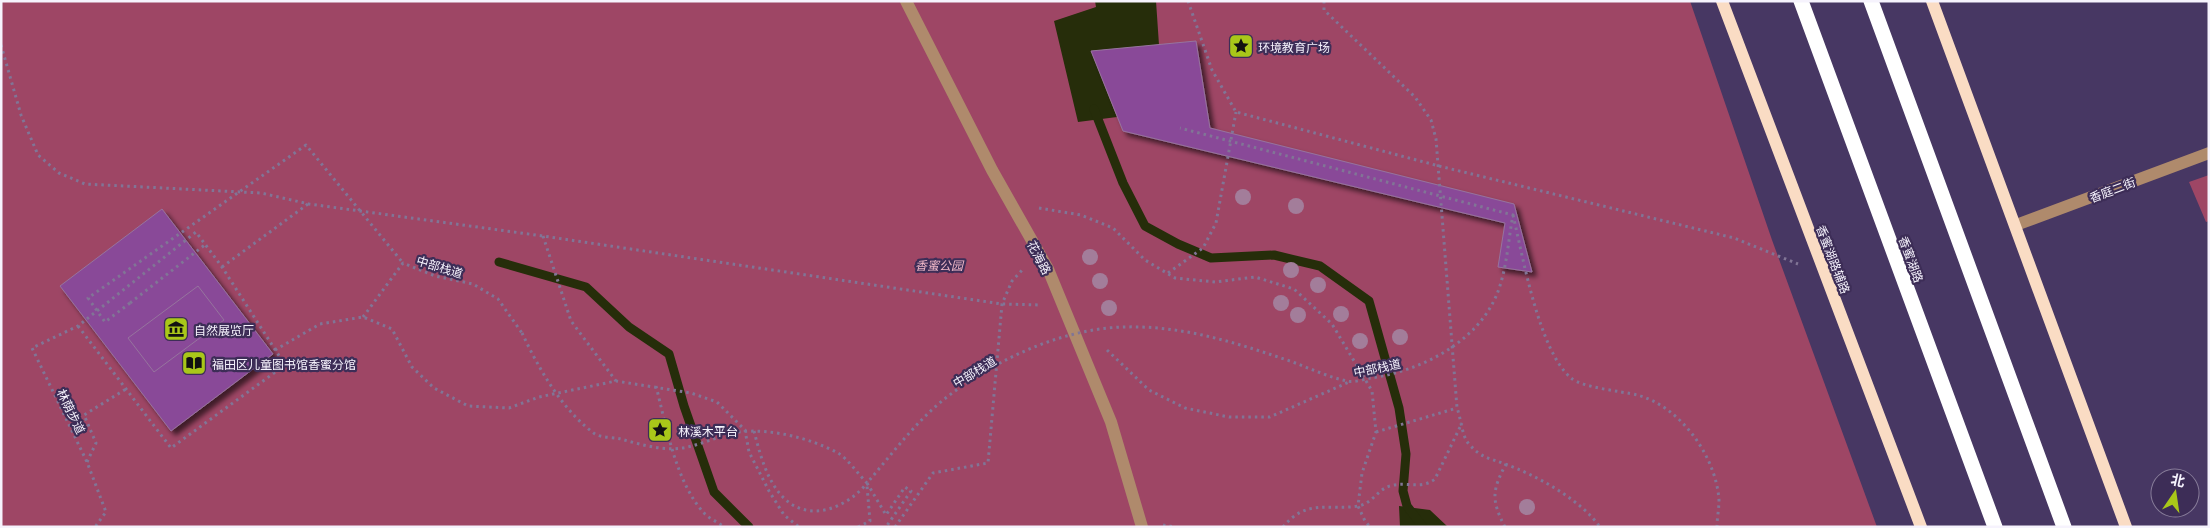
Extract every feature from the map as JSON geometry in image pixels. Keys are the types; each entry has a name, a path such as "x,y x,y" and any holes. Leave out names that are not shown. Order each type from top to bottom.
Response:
{"highway":[{"name":"香蜜湖路","path":"1801,1 1995,527"},
{"path":"1871,1 2064,527"}],"main road":[{"name":"香蜜湖路辅路","path":"1722,1 1921,527"},
{"path":"1932,1 2126,527"}],"street":[{"name":"花海路","path":"906,1 1011,204 1039,253 1063,306 1111,422 1142,527"},
{"name":"香庭二街","path":"2016,225 2209,153"}],"path":[{"path":"1188,1 1209,63 1223,93 1236,112 1439,166 1734,238 1826,276"},
{"path":"1324,1 1324,10 1415,97 1431,120 1436,139 1439,166 1457,408 1467,443 1482,457 1506,464 1548,484 1591,514 1600,527"},
{"path":"1,46 22,115 38,155 59,174 85,184 260,193 309,204 543,236 1002,304 1063,306"},
{"path":"1168,274 1203,248 1216,223 1236,112"},
{"path":"1180,128 1512,215 1543,334 1554,358 1572,379 1598,388 1639,395 1667,407 1686,426 1709,461 1719,500 1716,527"},
{"name":"中部栈道","path":"206,244 105,322 88,298 306,145 403,263 435,276 473,284 498,299 522,334 536,364 576,416 597,435 620,439 637,445 686,448 737,432 754,431 784,435 839,454 867,483"},
{"path":"222,268 309,204"},
{"path":"1011,204 1081,215 1113,228 1145,260 1175,278 1215,282 1255,277 1294,289 1332,324 1372,391 1376,432 1362,473 1358,506 1364,521 1370,527"},
{"name":"中部栈道","path":"754,431 764,464 776,486 787,500 798,506 821,510 835,508 848,502 867,483 905,438 946,398 976,377 1040,344 1086,331 1110,328 1154,329 1201,334 1236,343 1349,382 1410,370 1460,340 1481,321 1496,295 1503,272 1512,215"},
{"path":"196,232 206,244 286,365 171,448 78,326 196,232"},
{"path":"543,236 571,321 616,381"},
{"path":"895,527 933,473 988,463 1002,304 1012,281 1039,253"},
{"path":"363,317 403,263"},
{"path":"275,350 320,324 363,317 392,329 412,367 434,388 468,406 508,408 539,397 616,381 691,393 718,402 745,430 749,452 769,491 784,515 800,527"},
{"path":"1093,325 1098,334"},
{"name":"林荫步道","path":"78,326 32,348 87,462 106,512 95,527"},
{"path":"1103,342 1108,351 1148,390 1184,408 1229,417 1270,416 1349,382"},
{"path":"656,386 670,442 688,491 705,514 724,527"},
{"path":"87,462 96,443 84,415 126,389"},
{"path":"1376,432 1457,408"},
{"path":"1283,527 1305,509 1321,506 1358,506 1370,502 1389,486 1427,485 1435,479 1462,422"},
{"path":"1505,527 1494,501 1496,482 1506,464"},
{"path":"858,527 870,521 867,483"},
{"path":"867,483 886,516 905,487 911,491 886,527"}],"green space":[{"name":"香蜜公园","path":"1,1 1690,1 1772,240 1877,527 1,527"},
{"path":"2209,175 2209,221 2206,222 2189,182"}],"shaded area":[{"path":"1095,1 1156,1 1159,45 1091,51 1117,117 1078,122 1054,21 1096,7"},
{"path":"1399,506 1430,510 1448,527 1400,527"}],"building":[{"path":"1196,41 1210,128 1514,204 1532,272 1498,267 1505,223 1123,131 1091,51"},
{"path":"162,209 273,354 171,431 60,286"},
{"name":"自然展览厅","path":"198,286 224,320 154,372 128,338"}],"waterway":[{"path":"1094,109 1123,183 1145,226 1178,244 1211,258 1274,255 1320,266 1369,301 1399,408 1406,454 1403,491 1407,506 1423,527"},
{"path":"499,262 586,287 629,327 669,354 684,406 714,492 749,527"}],"place":[{"name":"环境教育广场","path":"1241,46"},
{"name":"自然展览厅","path":"176,329"},
{"name":"福田区儿童图书馆香蜜分馆","path":"194,363"},
{"name":"林溪木平台","path":"660,430"}]}
